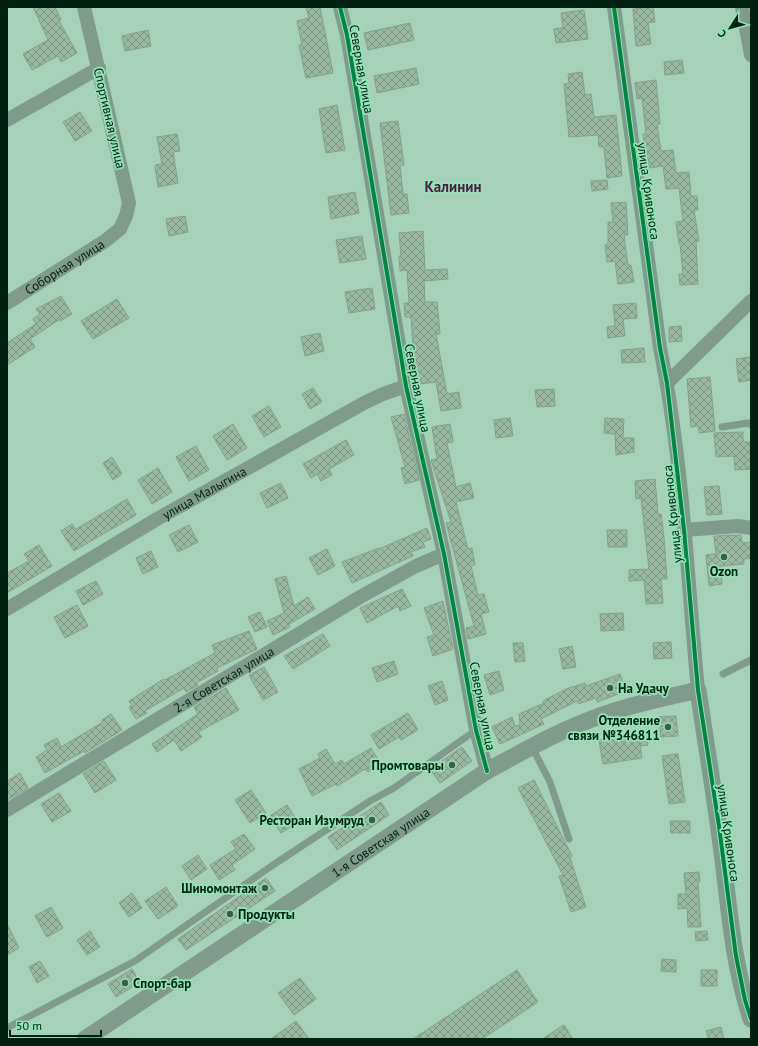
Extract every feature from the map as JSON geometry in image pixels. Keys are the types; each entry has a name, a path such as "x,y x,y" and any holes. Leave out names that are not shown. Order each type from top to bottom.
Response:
{"street":[{"name":"Спортивная улица","path":"84,7 129,203 126,216 120,229"},
{"name":"Северная улица","path":"340,7 347,35 406,386 444,554 476,730 487,771"},
{"name":"улица Кривоноса","path":"614,7 660,348 667,383 684,530 698,690 719,826 736,956 745,1000 751,1019"},
{"path":"742,7 751,55"},
{"path":"7,120 99,68"},
{"name":"Соборная улица","path":"7,303 105,241 120,229"},
{"path":"667,383 751,301"},
{"name":"улица Малыгина","path":"7,609 157,520 350,411 383,394 406,386"},
{"path":"684,530 738,526 751,528"},
{"name":"2-я Советская улица","path":"7,810 360,597 416,566 444,554"},
{"name":"1-я Советская улица","path":"85,1039 487,771 532,746 599,716 624,708 698,690"}],"lane":[{"path":"722,427 748,423 751,425"},
{"path":"723,674 751,660"},
{"path":"7,1028 135,961 270,866 370,801 394,788 476,730"},
{"path":"532,746 550,782 569,839"}],"building":[{"path":"33,7 55,7 61,20 59,21 77,53 61,62 58,56 32,70 23,54 48,40"},
{"path":"306,7 320,7 333,73 306,78 299,45 302,45 297,21 309,18"},
{"path":"653,7 655,22 648,23 651,44 636,46 633,9"},
{"path":"584,10 588,39 556,43 554,29 563,28 561,13"},
{"path":"410,23 414,40 368,50 364,33"},
{"path":"148,30 151,46 125,51 122,36"},
{"path":"682,60 684,73 665,75 664,62"},
{"path":"416,68 419,84 377,93 374,76"},
{"path":"582,72 585,95 591,94 594,117 616,115 622,176 607,178 604,147 599,147 598,135 569,137 564,84 569,83 568,74"},
{"path":"656,80 660,124 657,124 661,151 673,150 676,173 689,172 691,196 697,196 698,210 694,210 699,241 696,242 698,284 680,285 679,274 683,274 676,222 683,221 679,188 666,189 663,166 649,168 647,150 645,150 643,134 646,134 642,98 637,99 635,83"},
{"path":"337,105 345,150 326,153 319,109"},
{"path":"80,112 92,131 75,141 63,122"},
{"path":"398,121 404,165 400,166 403,194 407,194 409,213 391,215 380,123"},
{"path":"177,134 180,151 173,152 178,183 158,187 155,165 162,164 157,137"},
{"path":"607,180 608,189 592,191 591,181"},
{"path":"355,192 359,213 331,219 328,197"},
{"path":"626,202 628,235 624,235 628,265 631,265 634,282 618,284 615,261 607,262 605,245 608,244 608,222 613,222 611,203"},
{"path":"185,216 188,232 169,236 166,219"},
{"path":"423,231 425,270 447,269 448,279 424,281 425,302 437,302 440,334 436,334 447,394 459,392 461,408 441,411 436,382 419,384 414,356 411,357 410,344 413,344 411,317 405,317 404,303 409,303 407,270 400,271 399,256 401,256 399,233"},
{"path":"362,236 366,259 340,263 336,240"},
{"path":"372,288 375,309 349,313 345,292"},
{"path":"61,296 72,314 60,321 60,319 30,339 35,347 7,365 7,343 36,324 33,319 40,314 36,309"},
{"path":"117,299 129,318 93,339 81,321"},
{"path":"636,303 637,318 623,319 625,336 608,338 607,327 615,326 613,305"},
{"path":"681,326 682,341 669,342 669,327"},
{"path":"320,333 324,351 305,356 301,337"},
{"path":"644,348 645,362 622,363 621,350"},
{"path":"751,357 751,380 739,382 736,359"},
{"path":"710,377 715,431 699,433 698,426 691,427 687,379"},
{"path":"313,388 322,402 310,409 302,394"},
{"path":"554,389 555,406 537,407 535,390"},
{"path":"269,406 281,427 264,437 252,416"},
{"path":"404,414 419,480 405,484 401,468 405,467 391,417"},
{"path":"510,418 513,436 496,438 494,420"},
{"path":"605,418 624,419 623,438 634,438 634,452 616,455 615,434 604,433"},
{"path":"233,424 247,448 227,460 213,436"},
{"path":"450,424 453,442 447,443 456,487 470,483 474,498 456,502 468,549 472,548 475,565 471,566 478,595 484,594 489,612 481,614 486,634 468,639 466,628 474,626 446,523 451,522 431,460 437,459 432,427"},
{"path":"743,432 743,442 750,442 751,469 735,470 734,456 716,457 714,433"},
{"path":"346,440 354,455 329,469 332,475 321,481 317,474 311,478 303,464"},
{"path":"196,446 209,470 189,481 176,457"},
{"path":"112,457 122,474 113,480 103,463"},
{"path":"158,468 172,492 152,504 138,480"},
{"path":"655,479 658,514 661,514 664,537 667,579 661,579 663,603 646,604 644,580 629,581 629,570 649,569 641,498 636,499 635,481"},
{"path":"281,483 288,498 267,508 260,493"},
{"path":"719,486 722,514 707,515 704,487"},
{"path":"127,499 136,515 74,551 61,531 72,524 76,529"},
{"path":"189,525 198,542 178,552 169,535"},
{"path":"427,528 431,539 423,542 425,547 411,552 413,556 352,583 342,562 379,549"},
{"path":"607,530 627,530 627,547 608,547"},
{"path":"741,535 742,543 751,542 751,558 744,559 744,564 720,566 722,584 709,586 706,555 716,554 714,536"},
{"path":"39,545 52,566 7,593 7,573 29,561 24,554"},
{"path":"327,549 335,566 318,575 309,558"},
{"path":"151,551 158,567 143,574 136,558"},
{"path":"286,576 294,606 308,597 315,609 289,624 290,627 273,635 267,621 284,613 275,579"},
{"path":"96,581 103,594 83,605 76,591"},
{"path":"402,589 411,606 400,611 398,606 367,623 360,608"},
{"path":"443,601 453,649 433,656 427,637 434,635 424,608"},
{"path":"77,605 88,626 65,638 54,617"},
{"path":"260,612 267,627 255,632 248,617"},
{"path":"623,613 624,630 601,631 600,614"},
{"path":"249,631 257,649 217,668 218,671 196,683 198,685 186,692 184,688 145,711 147,713 136,719 129,707 132,706 129,701 164,679 165,680 215,653 212,645"},
{"path":"323,634 330,646 293,669 284,656"},
{"path":"671,642 672,658 654,659 653,643"},
{"path":"513,643 523,643 525,661 515,662"},
{"path":"572,646 576,667 563,669 559,649"},
{"path":"394,661 398,674 377,682 372,668"},
{"path":"264,667 278,692 263,700 249,675"},
{"path":"499,671 504,690 490,695 484,675"},
{"path":"620,674 626,691 597,702 596,698 578,704 577,701 541,719 544,724 500,744 492,727 512,717 515,726 520,725 519,714 544,703 543,701 566,689 585,683 586,686"},
{"path":"442,681 448,700 435,705 428,686"},
{"path":"226,688 239,710 198,732 202,737 181,751 174,740 157,752 152,744 198,714 194,707"},
{"path":"408,713 418,730 401,740 399,737 379,749 371,735"},
{"path":"111,714 122,730 85,753 84,751 45,773 36,757 47,750 44,745 57,738 61,747 103,722 102,720"},
{"name":"Отделение связи №346811","path":"676,716 678,736 661,737 659,717"},
{"path":"646,733 648,745 640,746 642,758 603,764 599,740"},
{"path":"462,747 472,761 440,783 430,769"},
{"path":"371,748 381,764 368,772 365,769 337,786 336,784 312,796 299,769 320,758 318,754 326,749 335,764 342,760 344,764"},
{"path":"678,754 685,802 669,804 662,756"},
{"path":"104,761 116,780 95,793 83,774"},
{"path":"20,773 28,788 7,800 7,781"},
{"path":"534,780 572,856 570,858 586,907 571,912 559,876 563,875 518,788"},
{"path":"251,790 266,813 250,823 235,800"},
{"path":"59,793 71,811 52,822 41,804"},
{"path":"381,802 389,815 337,850 328,837"},
{"path":"287,805 298,822 281,833 270,816"},
{"path":"670,821 690,821 690,833 671,833"},
{"path":"244,834 255,849 232,865 235,870 219,880 210,865 236,849 231,842"},
{"path":"198,855 207,869 191,880 182,866"},
{"path":"699,872 700,882 698,882 701,927 688,927 687,908 678,909 678,894 686,894 684,873"},
{"path":"266,878 275,891 186,950 178,939"},
{"path":"166,887 178,906 158,919 145,901"},
{"path":"132,893 142,908 129,917 119,903"},
{"path":"51,907 63,928 47,937 35,916"},
{"path":"7,924 19,948 7,955"},
{"path":"90,931 100,947 87,955 77,940"},
{"path":"707,931 708,940 696,941 695,932"},
{"path":"662,959 676,960 676,972 661,971"},
{"path":"40,961 49,976 37,983 29,967"},
{"path":"132,969 140,982 116,997 108,984"},
{"path":"517,970 538,1002 482,1039 413,1039"},
{"path":"701,970 717,970 717,986 701,986"},
{"path":"300,978 316,999 294,1015 278,993"},
{"path":"296,1021 309,1039 271,1039"},
{"path":"564,1025 573,1039 542,1039"},
{"path":"721,1027 724,1039 709,1039 706,1031"}],"cycle path":[{"path":"340,7 347,35 406,386 444,554 476,730 487,771"},
{"path":"614,7 660,348 667,383 684,530 698,690 719,826 736,956 745,1000 751,1019"}],"place":[{"name":"Ozon","path":"724,557"},
{"name":"На Удачу","path":"610,688"},
{"name":"Отделение связи №346811","path":"668,727"},
{"name":"Промтовары","path":"452,765"},
{"name":"Ресторан Изумруд","path":"372,820"},
{"name":"Шиномонтаж","path":"265,888"},
{"name":"Продукты","path":"230,914"},
{"name":"Спорт-бар","path":"125,983"}],"district":[{"name":"Калинин","path":"453,187"}]}
